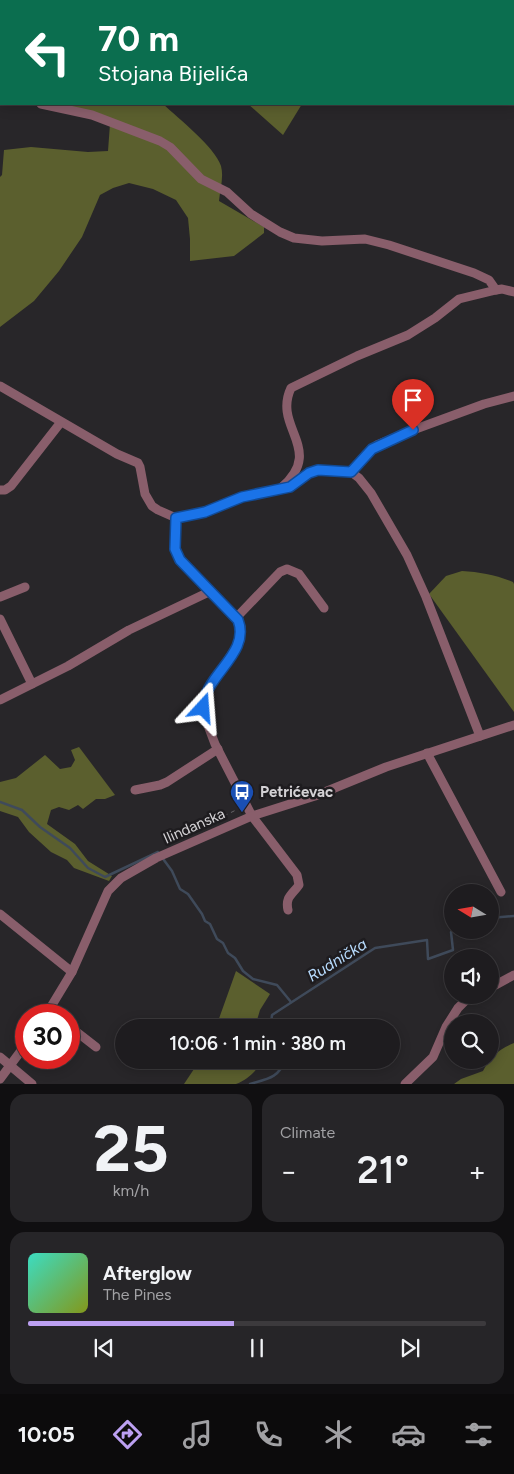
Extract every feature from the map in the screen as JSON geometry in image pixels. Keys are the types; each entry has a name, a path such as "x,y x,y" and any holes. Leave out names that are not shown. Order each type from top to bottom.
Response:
{"street":[{"path":"46,105 92,115 160,141 170,147 201,179 227,192 251,214 280,232 294,238 322,241 365,239 389,245 474,273 488,280 496,290"},
{"path":"279,489 292,478 300,458 300,451 288,419 288,393 291,388 357,356 408,335 435,318 459,299 502,289 514,292"},
{"path":"0,386 117,454 138,463 148,501 158,510 176,518 205,512 242,497 290,487 309,473 318,470 351,472 372,493 406,555 426,597 480,736"},
{"path":"351,472 366,454 377,445 484,404 514,396"},
{"path":"0,490 5,490 11,486 61,422"},
{"path":"176,518 175,549 180,560 236,618 241,626 240,641 207,692 204,702 204,715 218,749 250,812 297,875 299,885 288,896 288,910"},
{"path":"236,618 280,572 288,570 299,574 324,608"},
{"path":"0,597 25,587"},
{"path":"0,700 68,666 128,630 211,591"},
{"path":"0,619 32,684"},
{"name":"Ilindanska","path":"55,1004 92,931 104,900 111,887 121,878 165,853 250,812 315,796 386,767 513,727"},
{"path":"135,790 167,782 218,749"},
{"path":"427,753 501,892"},
{"path":"0,914 72,972"},
{"path":"499,983 514,975"},
{"path":"405,1084 433,1056 446,1027 462,1004"},
{"path":"80,1035 96,1047"},
{"path":"0,1057 12,1065 32,1084"},
{"path":"0,1079 15,1060"}],"path":[{"path":"185,835 240,809 250,812"}],"green space":[{"path":"43,105 164,105 212,150 217,158 221,166 222,175 219,201 264,227 264,233 234,256 190,261 188,218 176,200 153,189 129,183 113,188 100,195 82,237 59,271 34,301 0,327 0,177 2,175 4,150 31,147 88,152 108,151 110,124"},
{"path":"249,105 301,105 283,135"},
{"path":"462,571 494,576 514,584 514,712 429,594 446,576"},
{"path":"79,747 115,795 105,799 96,799 83,809 78,805 69,810 59,807 51,810 47,824 75,844 88,861 112,876 109,881 74,868 67,860 51,852 29,832 18,817 0,811 0,782 16,778 45,755 60,769 71,767 75,760 71,750"},
{"path":"236,971 270,994 260,1010 257,1019 219,1019"},
{"path":"514,1043 514,1084 454,1084 484,1069 499,1069 499,1052"},
{"path":"194,1069 256,1069 244,1080 236,1084 184,1084"}],"waterway":[{"path":"0,802 22,810 40,827 70,848 88,868 105,877 158,852 172,871 180,889 188,894 205,921 210,924 217,939 223,943 228,953 235,958 243,971 253,979 277,985 291,1002"},
{"name":"Rudnička","path":"499,917 514,916"},
{"name":"Rudnička","path":"272,1019 272,1015 375,948 427,940 428,959 453,950 452,939"},
{"name":"Rudnička","path":"250,1084 272,1077 280,1069"}],"place":[{"name":"Petrićevac","path":"242,813"}],"route":[{"path":"203,708 207,692 240,641 241,626 238,620 180,560 175,549 176,518 205,512 258,492 290,487 309,473 318,470 327,469 351,472 366,454 377,445 413,430"}]}
